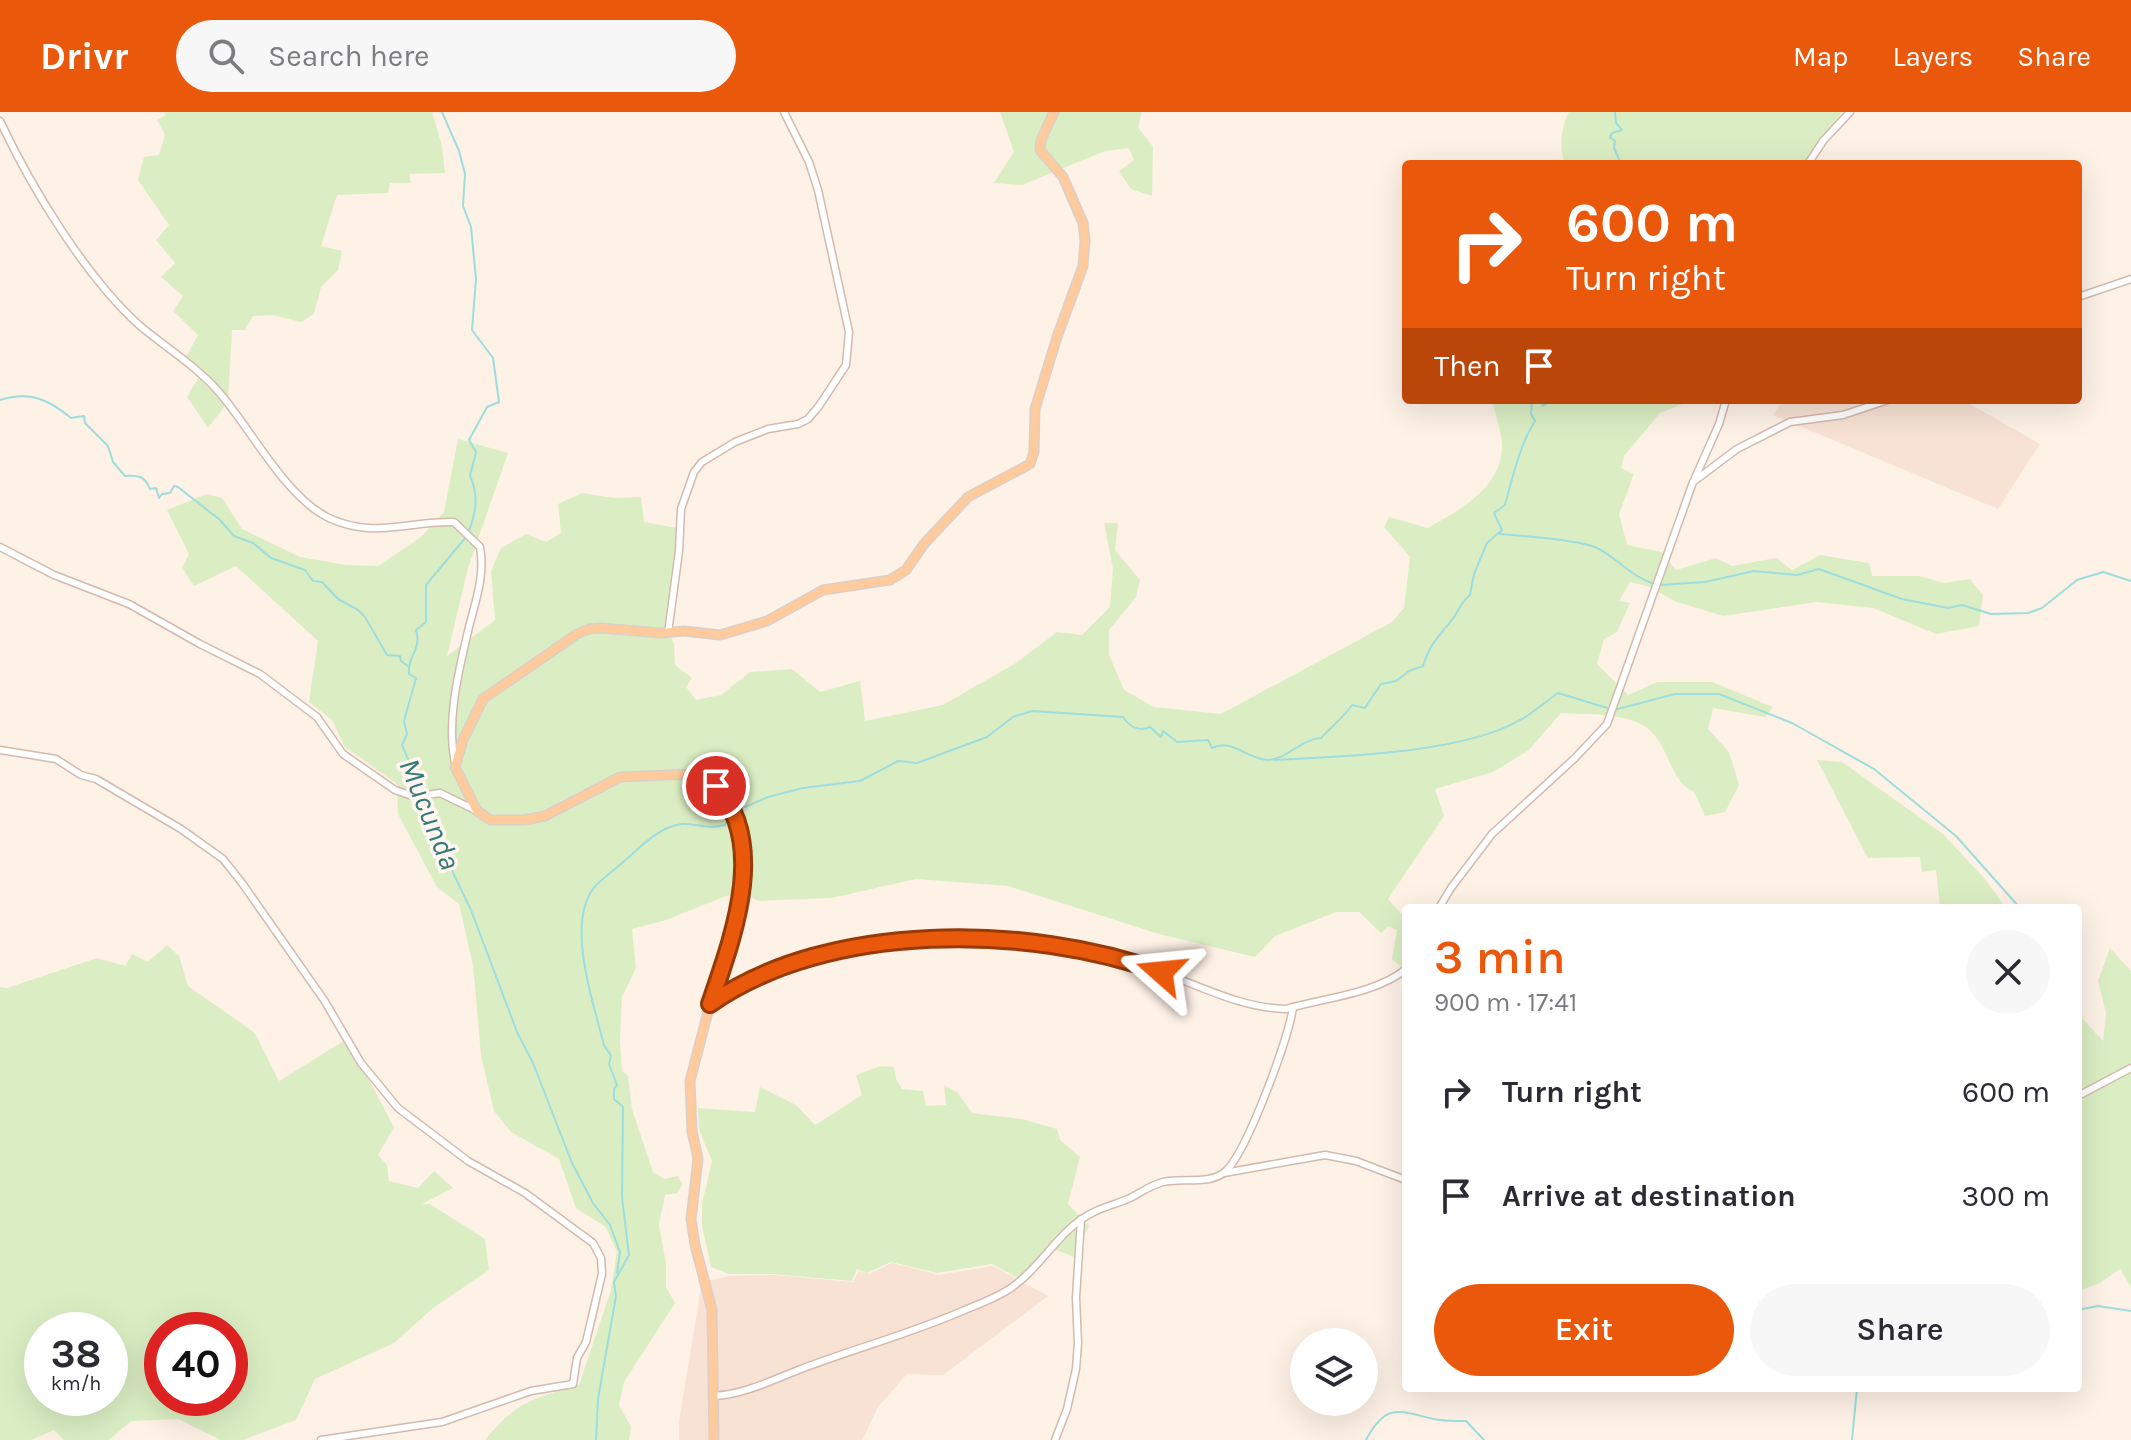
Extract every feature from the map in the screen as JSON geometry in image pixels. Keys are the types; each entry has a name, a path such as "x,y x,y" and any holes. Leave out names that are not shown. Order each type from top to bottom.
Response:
{"main road":[{"path":"714,1440 712,1310 691,1219 698,1159 692,1140 690,1101 691,1072 738,910 743,843 734,810 711,781 697,775 620,777 551,814 534,819 500,821 488,819 477,811 455,767 463,740 483,699 577,634 601,628 718,635 747,629 780,615 823,590 897,578 968,497 1030,464 1034,452 1035,409 1080,276 1085,240 1083,223 1063,177 1040,150 1041,140 1054,112"}],"street":[{"path":"668,633 681,533 681,509 697,467 723,448 746,437 808,419 840,375 849,355 849,332 818,190 809,162 784,112"},
{"path":"1811,160 1823,141 1850,112"},
{"path":"0,121 44,205 92,271 141,326 182,357 219,392 257,445 299,495 330,518 363,528 377,530 454,522 480,547 480,585 458,674 452,722 455,767"},
{"path":"2082,296 2131,279"},
{"path":"1441,904 1492,834 1575,758 1607,724 1693,482 1725,404"},
{"path":"1693,482 1737,449 1782,425 1843,415 1876,404"},
{"path":"0,547 57,576 129,604 260,674 317,717 346,756 395,790 423,796 440,793 477,811"},
{"path":"0,750 56,759 181,829 223,859 324,1000 361,1063 398,1108 468,1161 525,1193 568,1223 593,1243 601,1258 602,1274 593,1318 586,1342 577,1358 573,1384 531,1391 442,1422 321,1440"},
{"path":"710,1004 738,985 832,950 948,939 997,940 1077,949 1142,965 1239,1001 1273,1009 1293,1007 1377,985 1402,972"},
{"path":"1223,1173 1233,1162 1255,1117 1288,1034 1293,1007"},
{"path":"2082,1094 2131,1068"},
{"path":"714,1396 763,1385 799,1369 934,1323 996,1297 1020,1281 1081,1219 1164,1182 1207,1179 1223,1173 1325,1155 1356,1161 1402,1178"},
{"path":"1055,1440 1067,1409 1076,1369 1081,1219"}],"shaded area":[{"path":"1780,404 1970,404 2040,444 1998,509 1773,415"},
{"path":"892,1263 939,1275 993,1266 1048,1296 943,1375 907,1374 878,1407 862,1440 679,1440 679,1421 702,1282 730,1276 774,1275 853,1282 859,1271 869,1274"}],"green space":[{"path":"164,112 432,112 442,146 445,173 409,174 411,183 390,183 388,193 337,195 321,246 342,251 338,270 321,287 314,314 301,322 273,315 253,316 245,330 232,330 228,402 208,428 187,397 201,373 185,359 198,335 173,311 183,296 161,277 175,263 156,240 169,225 138,180 144,157 159,155 165,135 157,120 166,115"},
{"path":"1000,112 1142,112 1138,127 1153,147 1152,196 1131,189 1119,171 1134,160 1129,148 1105,151 1022,185 994,183 1014,152"},
{"path":"1569,112 1842,112 1808,160 1564,160 1564,124"},
{"path":"1493,404 1683,404 1660,413 1624,456 1621,468 1634,474 1619,514 1627,545 1661,552 1676,570 1716,558 1732,566 1776,558 1792,570 1820,555 1869,563 1872,576 1919,576 1944,583 1970,579 1983,595 1979,626 1936,634 1873,608 1816,602 1723,616 1674,601 1650,587 1630,582 1619,601 1630,603 1617,632 1604,639 1597,664 1628,695 1657,682 1712,682 1773,707 1765,717 1713,708 1708,729 1729,752 1739,785 1725,812 1705,816 1694,792 1681,782 1661,744 1648,729 1612,716 1561,713 1529,750 1493,772 1435,789 1444,816 1388,899 1402,915 1402,968 1392,959 1397,930 1388,926 1381,933 1359,912 1336,912 1275,936 1255,957 1159,934 1008,886 916,879 831,898 758,901 747,894 726,896 666,920 632,929 636,968 622,997 622,1071 628,1076 632,1109 653,1172 664,1179 678,1176 682,1184 678,1193 665,1195 659,1224 666,1264 666,1287 675,1303 624,1382 619,1405 631,1427 629,1440 485,1440 526,1403 579,1385 611,1290 617,1252 606,1227 576,1208 559,1159 511,1132 494,1111 481,1055 473,965 459,904 437,887 398,814 397,784 345,747 332,720 309,702 318,641 236,566 194,586 182,567 189,554 167,510 207,494 222,498 242,529 300,557 346,565 378,566 421,537 444,512 458,439 508,453 468,568 447,656 495,620 491,571 501,548 526,534 546,542 561,533 558,504 582,493 614,498 641,497 644,522 677,528 669,631 674,644 675,665 692,678 686,687 696,700 721,695 750,672 792,669 820,692 860,681 865,721 943,705 1016,663 1057,632 1082,635 1110,607 1113,569 1104,523 1118,523 1115,550 1140,580 1136,597 1109,630 1109,655 1124,690 1154,707 1221,714 1392,622 1404,608 1410,557 1384,527 1389,517 1428,528 1476,497 1494,476 1499,463 1502,449"},
{"path":"1817,760 1842,762 1943,834 1984,878 2003,904 1940,904 1936,870 1922,872 1920,857 1868,858"},
{"path":"167,945 179,956 188,986 255,1033 279,1081 347,1039 394,1127 378,1155 387,1165 389,1181 418,1188 434,1171 453,1188 422,1204 430,1204 485,1239 489,1270 433,1308 394,1343 315,1379 296,1420 243,1440 221,1440 178,1419 131,1421 109,1440 64,1440 54,1430 31,1440 0,1440 0,987 7,988 97,958 125,966 132,954 148,962"},
{"path":"2110,948 2131,971 2131,1287 2120,1269 2100,1283 2082,1290 2082,1018 2103,1041 2106,1013 2098,981"},
{"path":"881,1066 894,1067 902,1089 923,1091 926,1106 946,1105 944,1085 958,1093 972,1113 1022,1119 1057,1129 1060,1140 1080,1157 1068,1204 1089,1226 1074,1257 1051,1248 1018,1278 992,1264 937,1273 891,1262 867,1273 857,1269 852,1281 773,1274 729,1274 711,1267 702,1226 702,1204 712,1161 699,1130 698,1108 755,1112 760,1087 796,1105 815,1125 862,1095 856,1075"}],"waterway":[{"name":"Mucunda","path":"442,112 465,174 463,206 471,227 476,279 472,330 493,358 499,402 487,407 469,440 476,452 470,476 476,504 469,531"},
{"path":"1615,112 1616,123 1622,130 1612,133 1610,137 1615,141 1614,148 1619,160"},
{"path":"0,400 21,396 38,398 71,418 84,416 85,423 108,446 113,462 125,476 143,479 150,489 156,488 159,498 162,494 170,493 174,486 178,487 220,520 234,536 253,543 271,558 305,570 313,581 322,582 338,599 358,610 387,655 400,656 408,666"},
{"path":"738,810 768,797 803,788 860,781 898,761 917,763 987,737 1013,717 1032,711 1123,717 1135,728 1150,727 1161,737 1163,731 1177,742 1208,740 1212,748 1233,747 1267,760 1281,757 1321,738 1352,705 1365,708 1381,684 1396,681 1409,671 1423,666 1434,642 1470,595 1474,574 1487,543 1502,530 1494,513 1505,505 1521,451 1535,421 1531,414 1532,404"},
{"path":"1542,404 1546,404"},
{"path":"1500,534 1586,544 1654,584"},
{"name":"Mucunda","path":"422,792 402,745 407,734 404,721 416,678 409,674 410,662 417,643 416,630 426,622 426,585 466,537"},
{"path":"1660,585 1705,582 1754,571 1797,575 1819,569 1902,599 1948,608 1962,605 1991,614 2028,613 2042,608 2077,580 2103,572 2131,581"},
{"path":"1274,760 1399,751 1465,740 1518,721 1558,693 1614,710 1675,694 1719,694 1792,723 1874,769 1956,836 2016,904"},
{"name":"Mucunda","path":"425,798 446,858 471,910 517,1032 533,1063 572,1163 593,1203 610,1225 620,1252 617,1273"},
{"path":"614,1282 629,1255 622,1197 623,1107 614,1099 617,1085 609,1064 611,1056 604,1045 589,988 582,944 585,905 601,880 660,832 682,824 725,825 732,811"},
{"name":"Mucunda","path":"596,1440 598,1399 616,1296 614,1283"},
{"path":"2082,1309 2098,1306 2131,1311"},
{"path":"1852,1440 1857,1392"},
{"path":"1366,1440 1382,1418 1397,1412 1466,1421 1484,1440"}],"route":[{"path":"716,786 735,812 743,843 738,910 710,1004 738,985 832,950 928,940 1043,943 1161,972"}]}
